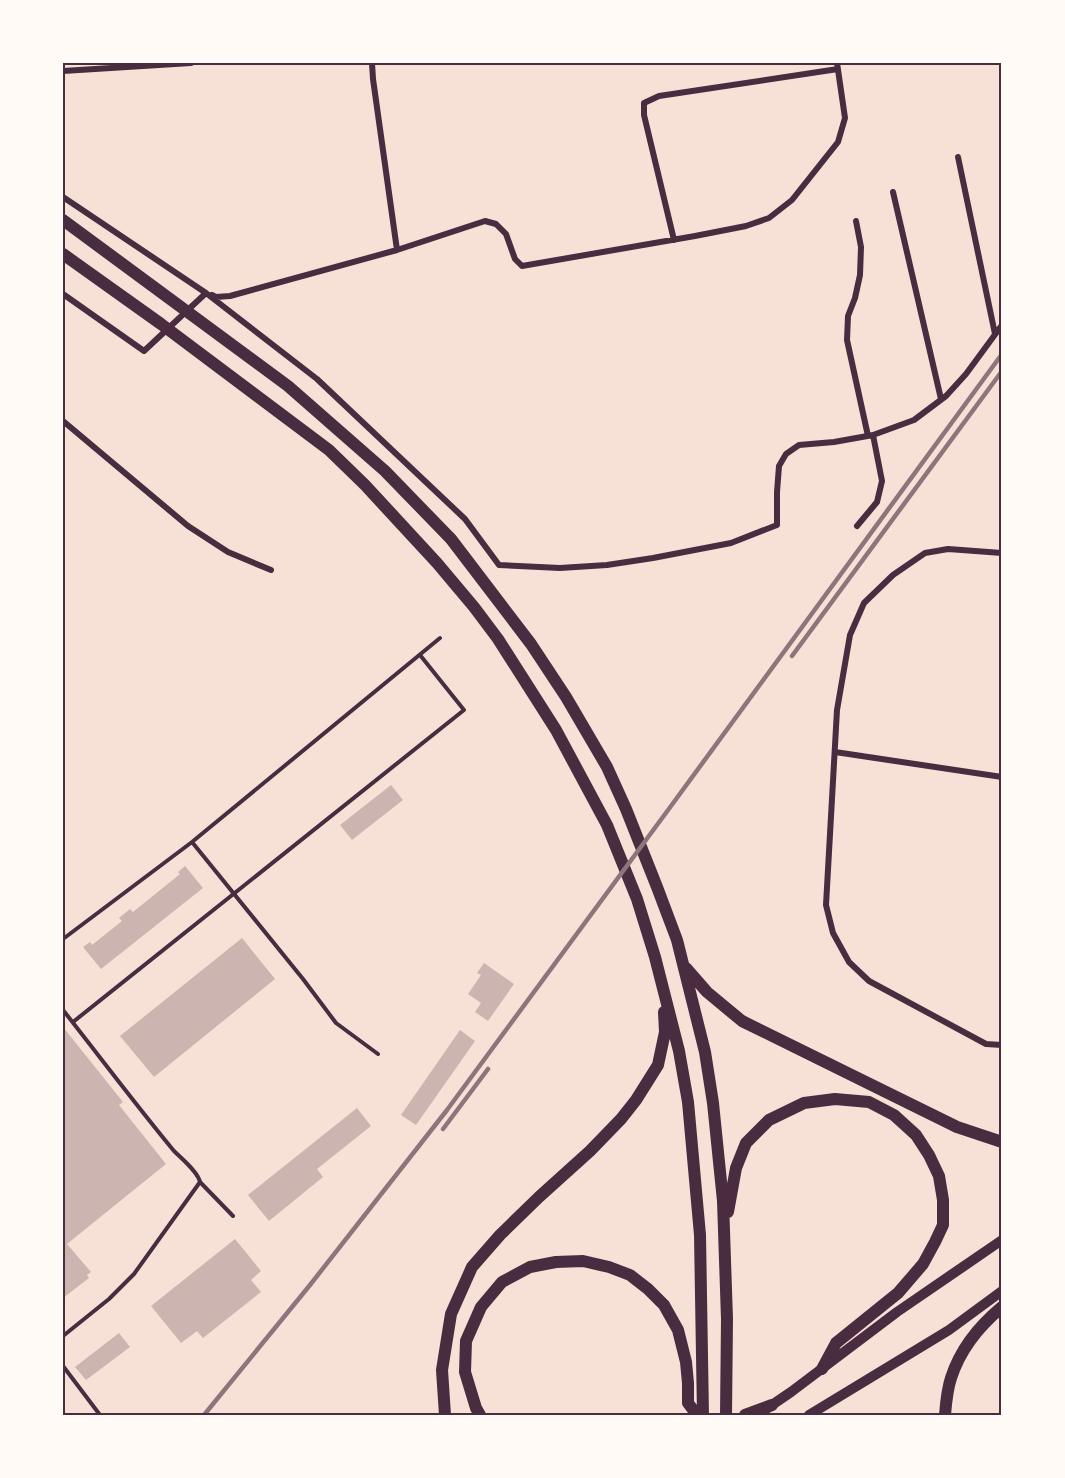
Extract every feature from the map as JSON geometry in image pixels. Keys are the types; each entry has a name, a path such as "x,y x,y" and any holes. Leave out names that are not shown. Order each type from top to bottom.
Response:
{"main road":[{"path":"63,220 288,386 385,471 451,539 531,644 566,697 607,767 626,809 677,940 705,1052 713,1103 723,1201 727,1319 726,1415"},
{"path":"63,254 329,450 365,484 474,607 498,639 556,730 607,825 637,899 679,1052 688,1102 700,1235 702,1415"},
{"path":"683,965 707,992 742,1021 957,1127 1002,1142"},
{"path":"444,1415 442,1370 451,1314 472,1267 500,1235 590,1151 636,1100 658,1065 665,1032 663,990"},
{"path":"724,1233 736,1168 746,1143 769,1120 804,1103 835,1099 869,1102 894,1115 916,1135 939,1176 943,1200 943,1225 923,1264 898,1293 836,1343 822,1369"},
{"path":"757,1415 897,1312 1002,1240"},
{"path":"480,1415 465,1372 466,1341 481,1307 502,1282 530,1268 556,1262 583,1261 609,1266 630,1275 664,1305 678,1330 686,1362 688,1403 697,1415"},
{"path":"809,1415 949,1330 1002,1291"},
{"path":"945,1415 950,1380 959,1357 990,1317 1002,1307"},
{"path":"745,1415 772,1405"}],"street":[{"path":"63,71 191,63"},
{"path":"372,63 397,250"},
{"path":"206,293 216,297 230,296 397,250 485,221 496,224 506,234 515,259 522,266 674,240 753,224 769,218 792,200 838,142 845,118 838,66 659,96 644,103 644,115 674,240"},
{"path":"958,157 995,334"},
{"path":"893,192 941,399"},
{"path":"63,197 206,293 317,379 465,519 499,565 560,568 607,565 730,543 777,525 779,466 786,454 799,445 871,435 914,420 946,396 966,374 1002,325"},
{"path":"856,221 861,247 860,275 848,316 847,340 882,481 877,502 857,526"},
{"path":"63,294 144,351 206,293"},
{"path":"63,421 188,526 228,552 271,570"},
{"path":"1002,553 948,549 925,553 893,574 864,603 850,634 837,710 826,905 833,933 849,963 869,981 986,1044 1002,1045"},
{"path":"835,752 1002,777"}],"lane":[{"path":"63,939 192,842 440,638"},
{"path":"73,1022 464,710 420,655"},
{"path":"192,842 336,1023 378,1054"},
{"path":"63,1010 160,1134 199,1177 200,1182 233,1216"},
{"path":"63,1336 109,1299 134,1274 200,1182"},
{"path":"63,1366 100,1415"}],"building":[{"path":"391,785 403,800 352,840 340,825"},
{"path":"185,866 203,888 101,969 83,947 90,942 92,945 122,921 119,918 130,909 133,912 180,874 178,872"},
{"path":"242,938 275,979 154,1077 120,1036"},
{"path":"484,963 514,984 488,1021 475,1012 481,1003 468,994 481,975 477,973"},
{"path":"63,1027 123,1102 119,1105 166,1164 67,1244 91,1272 87,1275 89,1278 63,1298"},
{"path":"460,1030 475,1041 416,1125 401,1115"},
{"path":"357,1108 371,1126 317,1169 323,1177 269,1221 248,1195"},
{"path":"235,1239 261,1271 251,1280 261,1292 203,1338 197,1331 181,1343 151,1306"},
{"path":"119,1333 130,1347 86,1380 75,1367"}],"railway":[{"path":"204,1415 310,1285 447,1110 1002,354"},
{"path":"792,656 1002,371"},
{"path":"443,1129 488,1069"}]}
